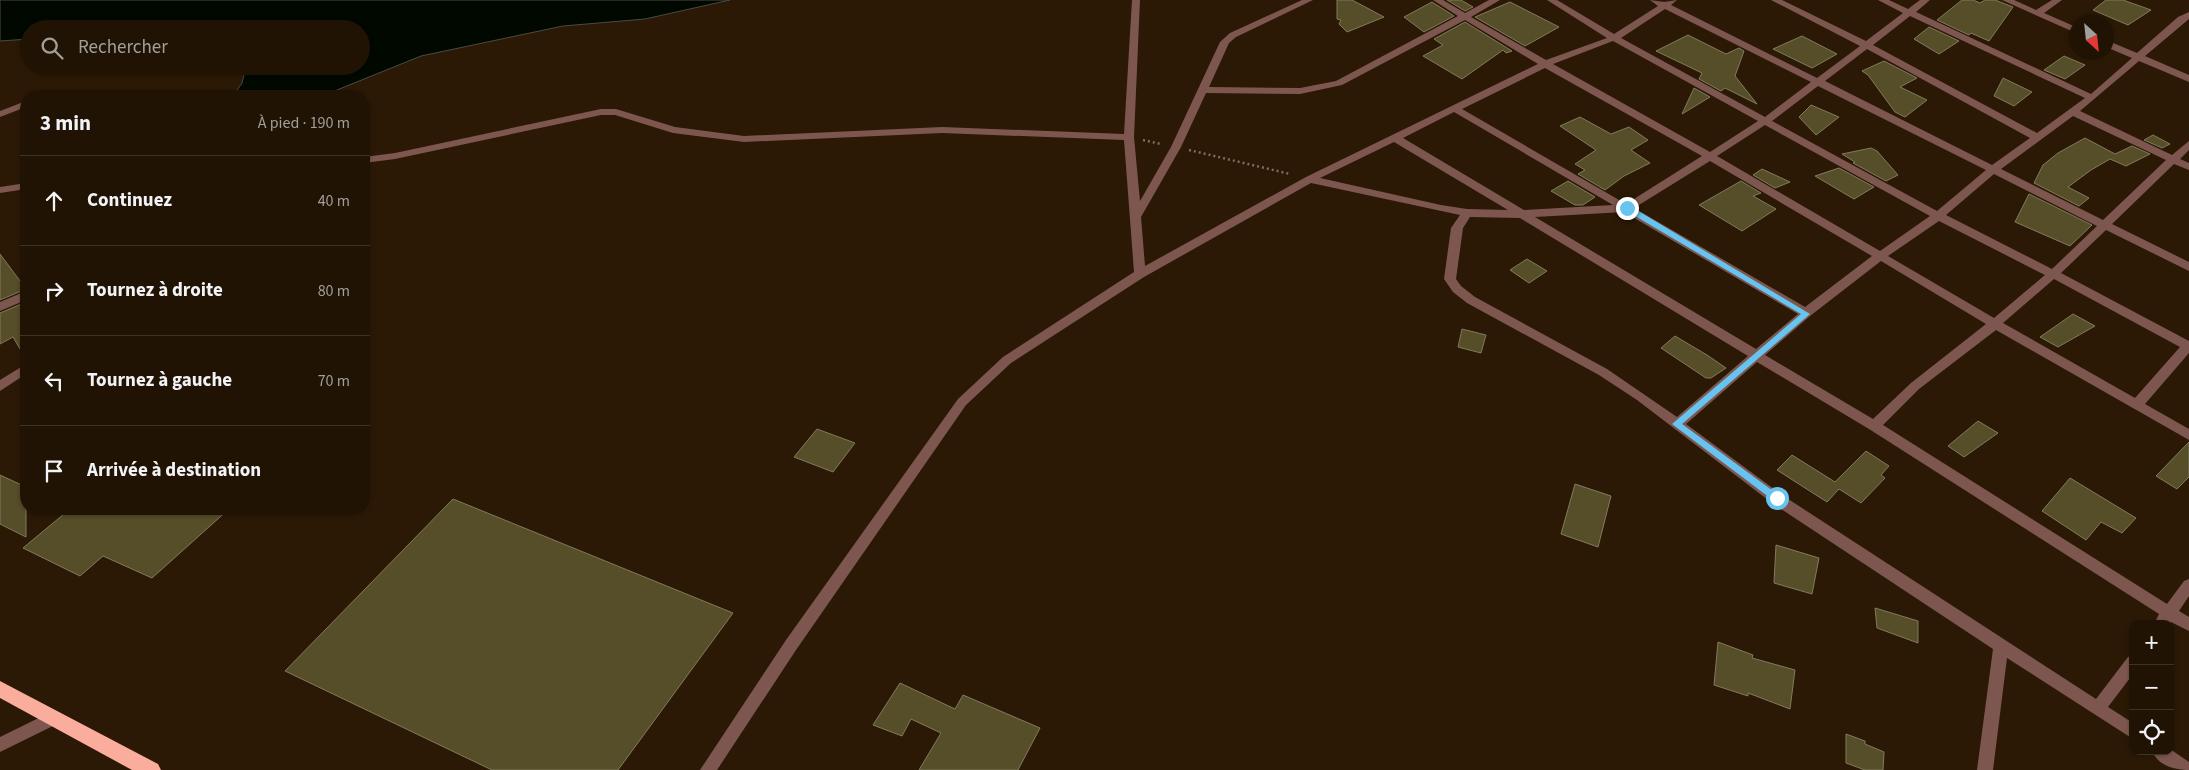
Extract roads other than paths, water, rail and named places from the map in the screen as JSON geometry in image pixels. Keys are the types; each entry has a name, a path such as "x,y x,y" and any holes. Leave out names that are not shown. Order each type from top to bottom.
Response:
{"highway":[{"path":"0,689 151,770"}],"street":[{"path":"1136,0 1129,136 1140,274"},
{"path":"1136,216 1176,147 1224,42 1233,35 1309,0"},
{"path":"1436,0 1467,16 1545,64 1710,156 1995,324 2189,435"},
{"path":"1202,90 1300,91 1339,83 1496,0"},
{"path":"1550,0 1614,38 1767,120 1938,216 2189,345 2137,405"},
{"path":"1654,0 2189,267"},
{"path":"708,770 791,645 962,402 1007,360 1140,274 1310,179 1545,64 1614,38 1673,0"},
{"path":"1775,0 1868,46 2037,137"},
{"path":"1882,0 2092,98"},
{"path":"1310,179 1441,209 1467,213 1521,214 1627,208 1767,120 1868,46 1926,0"},
{"path":"2006,0 2069,27"},
{"path":"2036,13 2058,0"},
{"path":"1676,424 1806,314 1880,256 1938,216 1992,170 2092,98 2189,15"},
{"path":"2114,47 2189,79"},
{"path":"0,114 20,106"},
{"path":"1455,109 1806,314"},
{"path":"370,159 394,156 602,112 616,112 674,130 744,139 942,130 1129,136"},
{"path":"2073,112 2189,166"},
{"path":"1394,137 1874,426 2165,618 2189,625"},
{"path":"1874,426 1922,381 1995,324 2053,274 2105,226 2172,158 2189,144"},
{"path":"0,190 20,187"},
{"path":"1467,213 1457,228 1450,279 1457,290 1471,300 1603,372 1777,498 2129,729"},
{"path":"0,307 20,298"},
{"path":"0,386 20,372"},
{"path":"2165,618 2189,586"},
{"path":"1985,770 2001,646"},
{"path":"2098,708 2131,665"},
{"path":"0,745 53,718"},
{"path":"2166,755 2187,770"}]}
